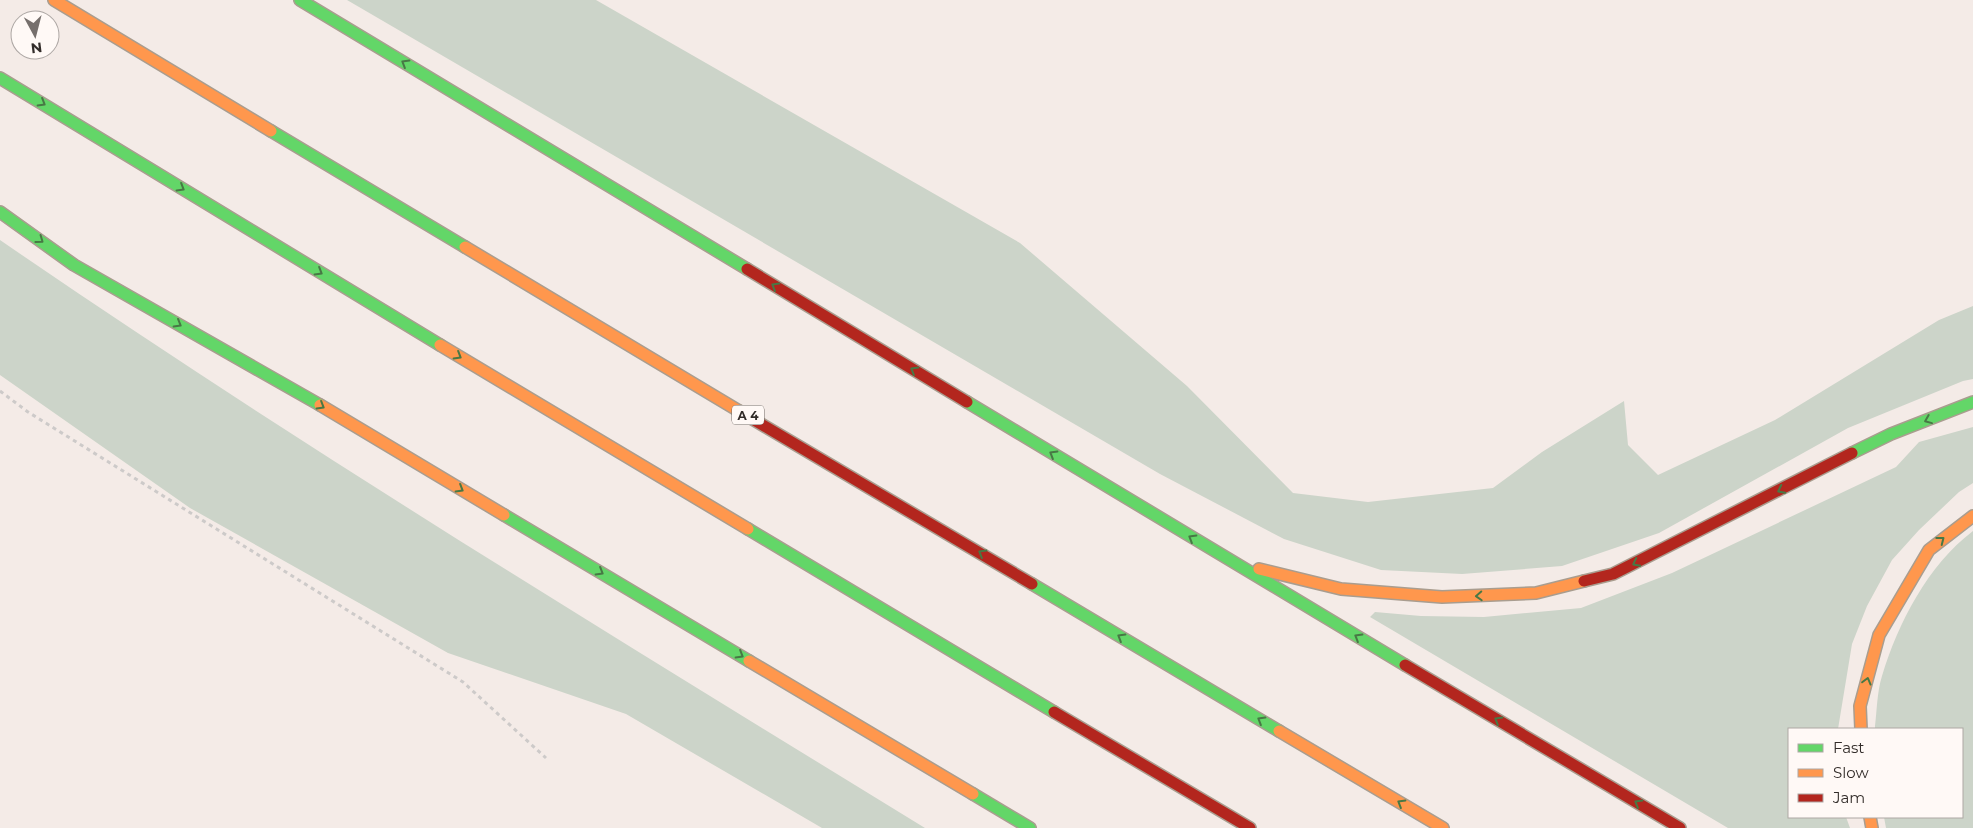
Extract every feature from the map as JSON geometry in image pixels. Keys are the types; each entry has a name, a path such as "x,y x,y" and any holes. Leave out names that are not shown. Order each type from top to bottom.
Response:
{"highway":[{"name":"A 4","path":"54,0 546,296 1442,828"},
{"path":"300,0 1234,563 1680,828"},
{"path":"0,78 495,379 1250,828"},
{"path":"0,212 74,265 287,386 1030,828"},
{"path":"1234,563 1342,589 1442,597 1536,593 1613,574 1891,434 1973,402"},
{"path":"1861,728 1860,706 1879,635 1929,550 1973,516"}],"path":[{"path":"0,391 28,412 463,682 546,758"}],"shaded area":[{"path":"347,0 596,0 1020,243 1187,386 1293,493 1368,502 1493,488 1542,452 1624,401 1628,445 1658,475 1775,420 1939,320 1973,306 1973,379 1963,381 1848,428 1659,533 1562,566 1462,574 1381,570 1284,539 1160,474"},
{"path":"0,240 113,317 343,467 575,613 925,828 822,828 626,714 448,653 190,508 0,375"},
{"path":"1973,427 1973,483 1959,492 1919,530 1892,560 1867,606 1852,644 1838,728 1788,728 1788,818 1846,818 1850,828 1728,828 1370,617 1375,612 1421,616 1484,617 1581,608 1672,573 1896,467 1919,442"},
{"path":"1973,531 1973,828 1886,828 1884,818 1963,818 1963,728 1875,728 1880,682 1897,636 1917,596 1942,561"}],"traffic: fast":[{"path":"300,0 747,269"},
{"path":"0,78 440,345"},
{"path":"271,131 465,247"},
{"path":"0,212 74,265 320,405"},
{"path":"967,402 1405,665"},
{"path":"1852,453 1891,434 1973,402"},
{"path":"504,515 749,661"},
{"path":"748,529 1054,712"},
{"path":"1032,584 1279,731"},
{"path":"973,794 1030,828"}],"traffic: slow":[{"path":"54,0 271,131"},
{"path":"465,247 739,411"},
{"path":"440,345 748,529"},
{"path":"320,405 504,515"},
{"path":"1861,728 1860,706 1879,635 1929,550 1973,516"},
{"path":"1259,569 1341,589 1442,597 1536,593 1584,581"},
{"path":"749,661 973,794"},
{"path":"1279,731 1443,828"},
{"path":"1870,818 1872,828"}],"traffic: jam":[{"path":"747,269 967,402"},
{"path":"739,411 1032,584"},
{"path":"1584,581 1613,574 1852,453"},
{"path":"1405,665 1680,828"},
{"path":"1054,712 1250,828"}]}
